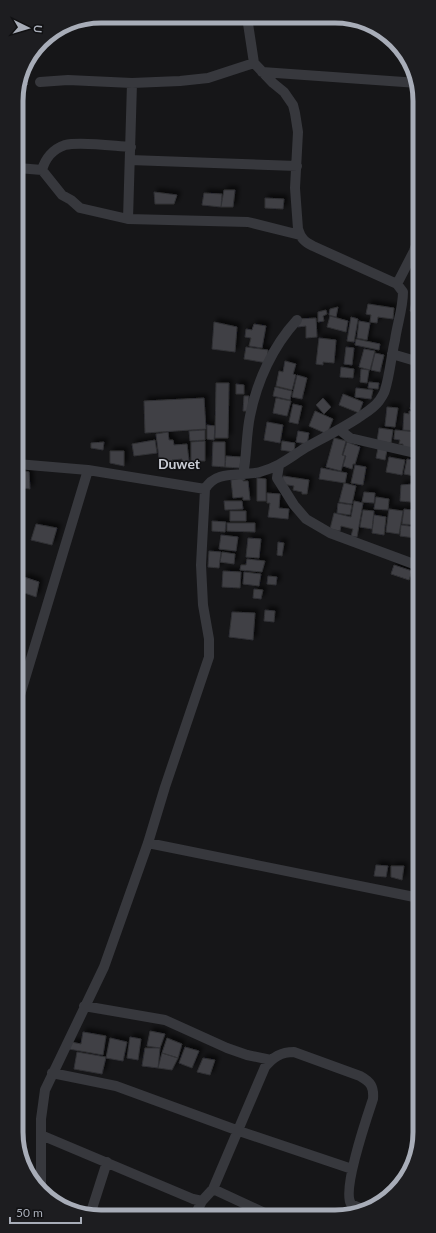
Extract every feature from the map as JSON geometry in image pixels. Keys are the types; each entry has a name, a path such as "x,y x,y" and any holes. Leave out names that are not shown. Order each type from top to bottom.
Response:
{"street":[{"path":"41,1181 41,1119 45,1090 104,967 148,843 164,787 210,651 207,622 203,605 201,565 205,488 214,478 229,474 258,472 279,465 304,449 340,430 378,403 385,392 403,297 403,292 397,284 313,246 304,241 300,236 298,229 295,188 298,132 292,105 284,92 254,63 248,23"},
{"path":"40,82 68,80 132,82 180,81 208,78 254,63"},
{"path":"262,72 411,83"},
{"path":"128,219 132,82"},
{"path":"42,170 44,161 54,151 64,146 77,144 131,147"},
{"path":"130,160 296,166"},
{"path":"23,168 42,170 62,195 71,200 80,208 128,219 248,222 300,236"},
{"path":"397,284 413,253"},
{"path":"243,474 250,416 262,374 286,332 297,320"},
{"path":"392,354 413,360"},
{"path":"340,430 350,438 413,453"},
{"path":"23,465 88,470 205,488"},
{"path":"276,478 279,465"},
{"path":"23,684 88,470"},
{"path":"258,472 276,478 294,505 306,519 330,533 413,564"},
{"path":"148,843 413,897"},
{"path":"84,1006 165,1020 227,1048 247,1055 271,1060"},
{"path":"198,1210 202,1202 213,1189 265,1067 279,1054 286,1052 294,1052 360,1076 372,1084 373,1099 352,1169 349,1202 355,1207"},
{"path":"52,1074 116,1086 139,1093 238,1131 352,1169"},
{"path":"41,1135 179,1194 202,1202"},
{"path":"92,1210 107,1162"},
{"path":"213,1189 258,1210"}],"building":[{"path":"224,190 235,190 233,207 221,207"},
{"path":"154,192 177,195 174,204 155,204"},
{"path":"204,193 222,194 221,207 202,205"},
{"path":"265,198 284,199 283,209 265,208"},
{"path":"413,297 413,312 410,311"},
{"path":"368,304 394,308 393,319 378,317 377,323 370,322 371,315 366,314"},
{"path":"338,307 336,317 329,315 330,309"},
{"path":"326,310 327,314 323,316 324,321 318,322 318,312"},
{"path":"330,316 348,321 346,332 327,327"},
{"path":"351,317 358,319 354,342 347,341"},
{"path":"316,318 317,337 306,338 306,326 298,327 298,319"},
{"path":"359,321 370,323 367,340 357,338"},
{"path":"214,322 237,327 235,352 212,349"},
{"path":"254,324 266,326 262,348 249,346 251,338 245,337 246,329 252,330"},
{"path":"319,338 336,340 334,363 323,362 323,365 316,364"},
{"path":"356,339 380,344 379,350 355,345"},
{"path":"246,347 268,350 267,363 244,359"},
{"path":"346,347 354,348 352,365 344,364"},
{"path":"364,349 375,351 370,370 359,367"},
{"path":"375,353 384,355 380,372 371,370"},
{"path":"285,361 296,364 293,374 296,375 292,390 276,386 279,371 283,372"},
{"path":"341,367 354,369 353,378 340,377"},
{"path":"361,369 369,370 367,383 360,382"},
{"path":"297,375 307,378 302,399 292,397"},
{"path":"369,382 379,383 378,389 368,388"},
{"path":"216,383 229,383 228,438 215,438"},
{"path":"236,384 244,385 244,394 236,394"},
{"path":"275,387 292,391 290,400 273,396"},
{"path":"356,388 373,390 371,399 355,397"},
{"path":"343,394 363,402 359,413 339,405"},
{"path":"244,396 249,396 248,411 243,411"},
{"path":"412,397 413,397 413,409 410,409"},
{"path":"204,398 206,429 145,433 144,401"},
{"path":"276,398 291,401 287,416 273,413"},
{"path":"323,398 331,407 324,414 316,405"},
{"path":"293,404 302,406 298,424 289,422"},
{"path":"387,407 398,408 395,427 385,426"},
{"path":"315,411 333,419 327,434 309,426"},
{"path":"409,411 413,411 413,431 403,430 404,413 409,414"},
{"path":"267,422 283,425 280,443 264,440"},
{"path":"207,425 215,426 214,440 207,439"},
{"path":"379,428 393,430 391,443 377,441"},
{"path":"205,430 205,440 190,441 189,431"},
{"path":"395,430 413,432 413,449 403,448 403,444 399,444 400,440 394,439"},
{"path":"298,431 309,433 307,444 296,442"},
{"path":"168,432 169,440 173,440 174,445 187,444 189,461 182,462 182,459 172,460 173,464 160,466 156,434"},
{"path":"334,438 346,441 342,455 345,456 341,471 326,467"},
{"path":"155,440 157,453 134,456 132,444"},
{"path":"205,441 205,461 191,461 191,442"},
{"path":"282,441 295,443 294,452 281,450"},
{"path":"104,442 103,450 91,448 91,443"},
{"path":"213,442 225,442 225,467 212,466"},
{"path":"347,442 360,447 352,469 343,466 346,456 343,455"},
{"path":"378,448 387,450 385,460 376,458"},
{"path":"110,451 124,451 124,466 110,463"},
{"path":"226,456 241,457 240,468 225,467"},
{"path":"389,457 405,460 402,475 386,472"},
{"path":"407,459 413,460 413,476 404,474"},
{"path":"355,465 366,467 363,485 351,483"},
{"path":"321,468 347,473 345,483 319,479"},
{"path":"23,470 29,472 30,489 23,488"},
{"path":"283,476 309,480 307,494 302,494 302,492 293,490 294,486 282,484"},
{"path":"243,478 243,481 248,481 250,500 243,500 243,497 233,498 231,480"},
{"path":"257,478 266,479 266,501 257,501"},
{"path":"344,483 356,486 352,504 339,502"},
{"path":"413,484 411,502 400,501 401,485"},
{"path":"364,492 375,493 374,503 362,502"},
{"path":"267,493 280,494 279,508 289,509 288,519 268,517 270,503 267,503"},
{"path":"376,497 389,499 388,510 374,509"},
{"path":"224,501 242,501 243,509 225,510"},
{"path":"354,501 363,503 357,537 351,536 353,529 341,526 340,531 330,529 334,513 351,517"},
{"path":"338,503 352,505 350,515 337,513"},
{"path":"389,509 403,511 399,534 386,532"},
{"path":"404,509 413,510 413,525 402,524"},
{"path":"363,510 374,511 372,529 360,527"},
{"path":"230,511 246,511 246,521 230,521"},
{"path":"374,515 386,517 384,535 372,533"},
{"path":"212,521 226,522 225,532 212,531"},
{"path":"227,523 255,523 255,532 227,531"},
{"path":"36,524 57,528 52,545 31,540"},
{"path":"401,525 413,526 413,538 400,536"},
{"path":"221,535 238,537 236,551 219,549"},
{"path":"248,538 261,539 259,558 246,557"},
{"path":"278,542 284,543 282,556 277,555"},
{"path":"209,551 221,552 219,568 208,567"},
{"path":"222,552 235,554 234,564 220,562"},
{"path":"247,559 265,561 262,572 240,570 241,565 246,565"},
{"path":"394,565 412,571 409,580 391,574"},
{"path":"223,571 241,572 240,588 222,587"},
{"path":"244,572 261,574 259,586 243,584"},
{"path":"268,576 277,577 276,585 267,584"},
{"path":"24,577 39,582 36,597 23,592"},
{"path":"254,589 263,590 261,599 253,598"},
{"path":"265,610 275,611 274,622 264,621"},
{"path":"232,612 255,613 253,640 229,637"},
{"path":"376,865 388,866 386,877 374,876"},
{"path":"391,866 404,866 402,880 391,877"},
{"path":"150,1031 165,1034 160,1048 147,1046"},
{"path":"83,1032 106,1036 103,1055 69,1049 71,1042 81,1044"},
{"path":"130,1037 141,1039 138,1060 127,1058"},
{"path":"110,1038 127,1042 123,1061 106,1058"},
{"path":"167,1038 182,1044 178,1058 162,1053"},
{"path":"185,1047 199,1051 192,1068 179,1063"},
{"path":"145,1048 160,1048 158,1068 142,1066"},
{"path":"77,1052 106,1057 102,1074 74,1069"},
{"path":"162,1053 178,1058 172,1070 158,1068"},
{"path":"203,1058 215,1060 210,1075 197,1072"}],"district":[{"name":"Duwet","path":"179,464"}]}
